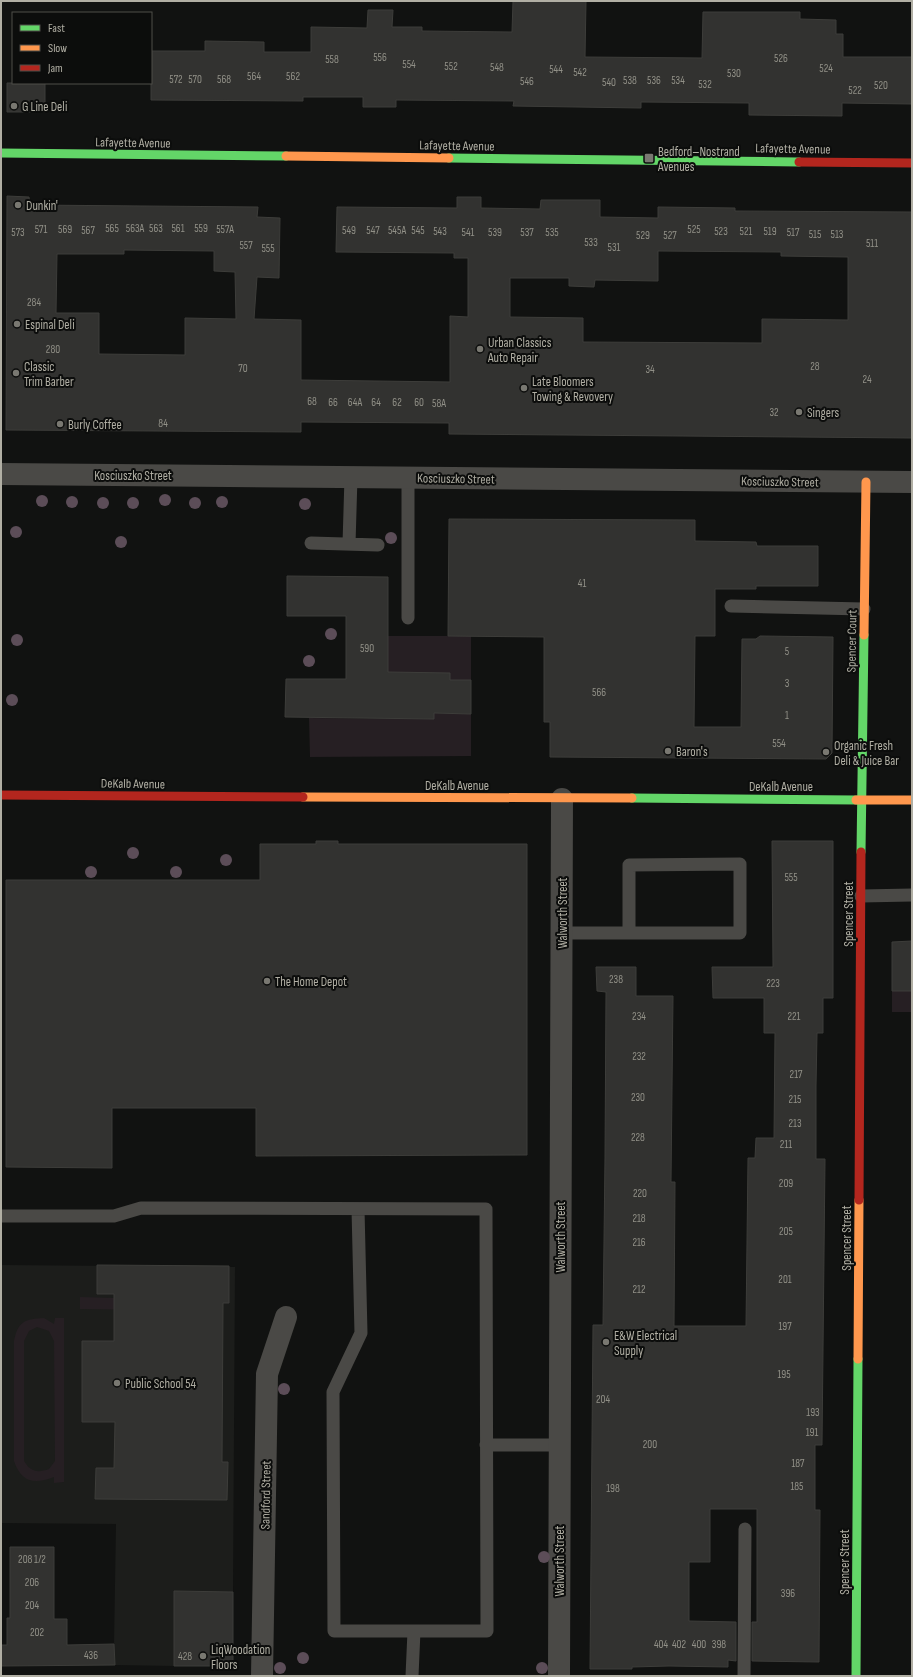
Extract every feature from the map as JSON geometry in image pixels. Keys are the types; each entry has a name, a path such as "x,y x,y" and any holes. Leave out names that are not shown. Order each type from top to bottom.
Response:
{"main road":[{"name":"Lafayette Avenue","path":"1,154 912,163"},
{"name":"Spencer Court","path":"861,800 866,482"},
{"name":"DeKalb Avenue","path":"1,795 912,800"},
{"name":"Spencer Street","path":"856,1676 861,800"}],"street":[{"name":"Kosciuszko Street","path":"1,474 912,482"},
{"name":"Walworth Street","path":"559,1676 562,798"},
{"name":"Sandford Street","path":"262,1676 267,1374 286,1317"}],"lane":[{"path":"349,544 351,477"},
{"path":"408,478 408,618"},
{"path":"312,543 378,546"},
{"path":"731,606 864,609"},
{"path":"561,933 629,933 740,933 740,864 629,865 629,933"},
{"path":"861,896 912,895"},
{"path":"1,1216 114,1216 141,1208 486,1209 487,1631 334,1631 333,1392 361,1333 358,1209"},
{"path":"486,1445 560,1445"},
{"path":"744,1676 745,1529"},
{"path":"412,1676 414,1631"}],"shaded area":[{"path":"388,636 471,636 471,680 450,680 449,673 420,673 388,679"},
{"path":"434,713 471,714 471,756 310,757 309,718 434,719"},
{"path":"892,991 912,991 912,1012 892,1012"},
{"name":"Public School 54","path":"1,1265 235,1267 233,1592 175,1591 174,1666 115,1665 116,1524 1,1523"},
{"path":"80,1297 114,1298 114,1304 154,1310 80,1309"},
{"path":"44,1318 54,1324 55,1318 64,1318 64,1482 54,1483 54,1477 40,1481 29,1480 20,1473 14,1461 14,1341 18,1329 23,1322 32,1319","holes":["37,1327 49,1331 54,1341 55,1461 49,1469 35,1471 24,1461 24,1341 29,1331"]}],"building":[{"path":"513,1 586,1 585,57 702,58 703,12 800,12 800,19 836,20 836,34 843,34 843,57 912,57 912,104 842,103 842,116 749,115 749,103 641,102 641,108 513,106 514,101 396,100 396,107 363,107 363,97 303,97 303,101 151,100 152,51 205,51 205,41 264,42 264,52 311,52 311,27 367,28 368,10 393,10 392,27 422,27 422,31 512,32"},
{"path":"7,83 45,84 45,112 7,112"},
{"path":"7,196 29,197 30,205 258,207 257,217 280,218 279,278 257,277 254,319 301,320 301,380 450,382 450,316 468,317 468,258 454,258 454,253 336,252 337,207 457,208 457,197 481,197 481,208 540,209 541,200 600,200 600,217 658,218 658,207 735,208 735,211 912,212 912,438 449,434 449,423 301,422 301,432 6,430","holes":["124,250 214,251 214,271 235,272 236,319 185,318 185,355 99,354 99,313 56,313 57,254 124,254","658,251 781,252 781,256 848,257 848,320 762,319 762,343 583,342 583,318 510,317 510,278 569,278 569,286 594,287 595,280 658,281"]},
{"path":"449,519 695,520 695,541 756,542 757,546 818,546 818,586 756,586 756,589 715,589 715,636 695,636 694,727 741,727 742,639 756,639 760,636 833,637 832,753 826,759 550,757 550,722 544,722 544,637 448,636"},
{"path":"287,576 388,577 388,672 450,673 450,680 471,680 471,714 434,713 434,719 285,717 286,679 346,679 346,616 287,616"},
{"name":"The Home Depot","path":"316,841 338,841 338,844 527,844 527,1155 256,1156 256,1108 112,1108 112,1168 6,1167 6,880 260,880 260,844 316,844"},
{"path":"772,841 833,841 833,998 823,998 823,1033 817,1033 816,1086 816,1159 825,1159 822,1445 815,1445 815,1510 820,1510 819,1662 752,1661 752,1622 757,1622 757,1509 710,1509 710,1562 689,1562 689,1621 736,1622 736,1661 728,1660 728,1667 669,1666 632,1667 632,1669 590,1669 593,1325 603,1325 605,1157 606,992 597,991 596,967 636,967 636,996 673,996 671,1182 675,1182 674,1326 746,1326 748,1158 755,1158 756,1138 774,1138 775,1033 764,1033 764,998 713,998 712,967 773,967"},
{"path":"912,941 912,991 892,991 892,942"},
{"path":"97,1265 229,1266 229,1303 223,1303 222,1462 228,1462 227,1500 95,1499 96,1468 114,1468 115,1422 82,1422 82,1341 114,1341 114,1294 97,1294"},
{"path":"10,1547 54,1547 54,1619 67,1619 67,1645 114,1644 115,1665 1,1666 1,1645 7,1645 7,1618 10,1618"},
{"path":"174,1591 233,1592 233,1666 174,1666"}],"traffic: fast":[{"path":"1,153 286,156"},
{"path":"449,158 799,162"},
{"path":"861,852 864,635"},
{"path":"632,798 856,800"},
{"path":"856,1676 858,1359"}],"traffic: slow":[{"path":"286,156 449,158"},
{"path":"864,635 866,482"},
{"path":"303,797 632,798"},
{"path":"856,800 912,800"},
{"path":"858,1359 859,1200"}],"traffic: jam":[{"path":"799,162 912,163"},
{"path":"1,795 303,797"},
{"path":"859,1200 861,852"}],"place":[{"name":"G Line Deli","path":"14,106"},
{"name":"Bedford–Nostrand Avenues","path":"649,158"},
{"name":"Dunkin'","path":"18,205"},
{"name":"Espinal Deli","path":"17,324"},
{"name":"Urban Classics Auto Repair","path":"480,349"},
{"name":"Classic Trim Barber","path":"16,373"},
{"name":"Late Bloomers Towing & Revovery","path":"524,388"},
{"name":"Singers","path":"799,412"},
{"name":"Burly Coffee","path":"60,424"},
{"name":"Baron's","path":"668,751"},
{"name":"Organic Fresh Deli & Juice Bar","path":"826,752"},
{"name":"The Home Depot","path":"267,981"},
{"name":"E&W Electrical Supply","path":"606,1342"},
{"name":"Public School 54","path":"117,1383"},
{"name":"LiqWoodation Floors","path":"203,1656"}]}
